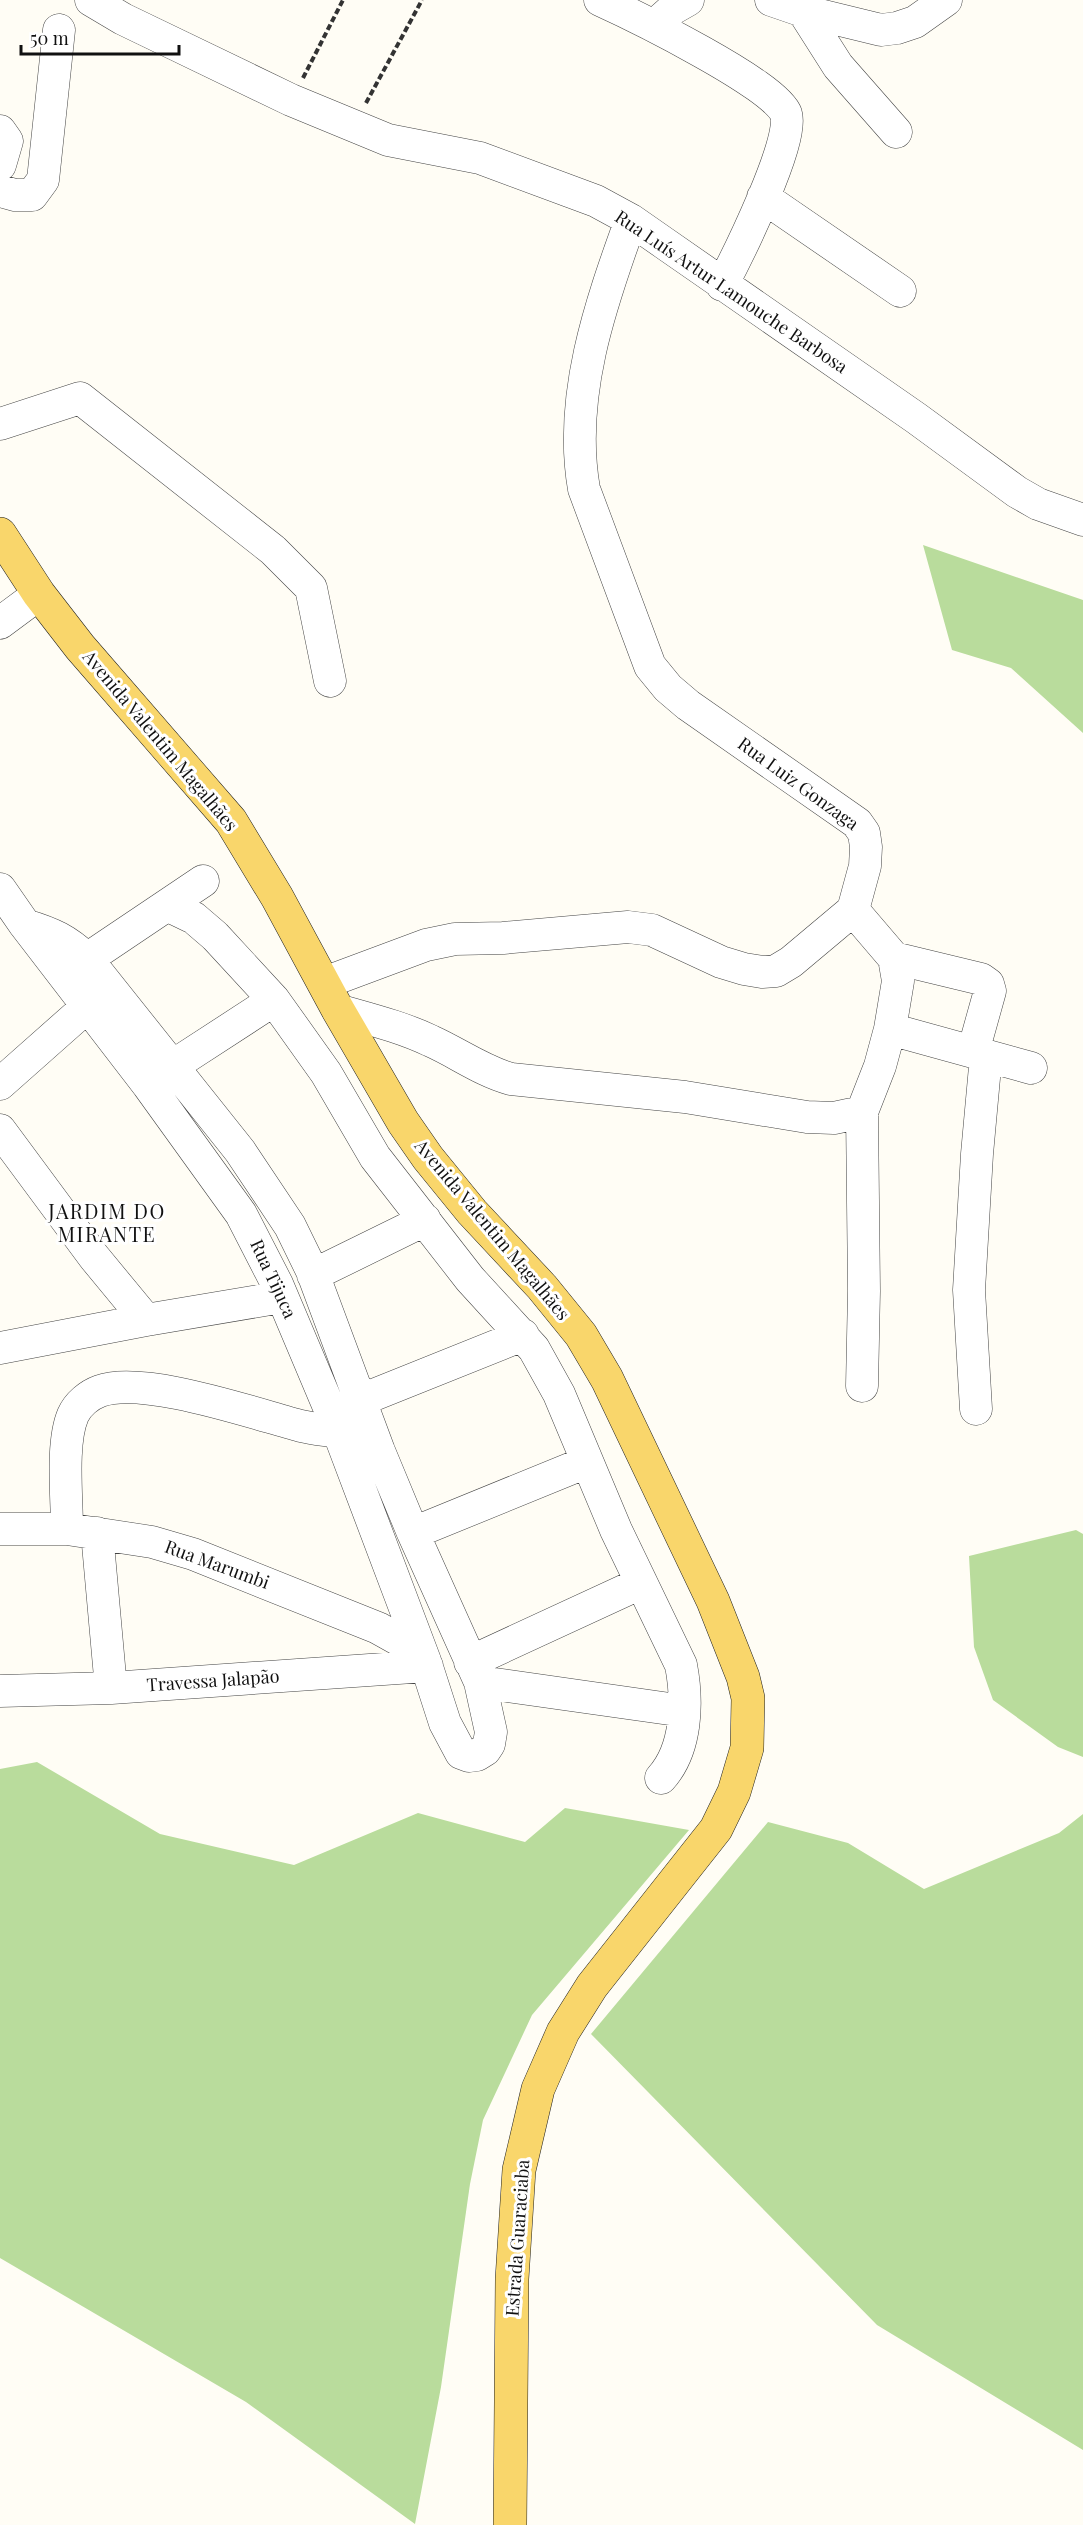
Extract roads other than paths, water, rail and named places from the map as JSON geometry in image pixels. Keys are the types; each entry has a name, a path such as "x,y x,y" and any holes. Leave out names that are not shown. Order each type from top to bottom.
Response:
{"main road":[{"name":"Avenida Valentim Magalhães","path":"0,534 39,594 80,647 231,821 277,897 403,1122 428,1158 472,1212 542,1287 581,1335 607,1379 713,1600 743,1677 748,1698 747,1748 726,1812 716,1829"},
{"name":"Estrada Guaraciaba","path":"510,2525 512,2279 519,2169 538,2089 563,2032 591,1986 716,1829"}],"street":[{"name":"Rua Luís Artur Lamouche Barbosa","path":"91,0 123,19 291,100 388,140 480,158 596,201 631,220 916,418 1017,492 1038,504 1083,520"},
{"path":"600,0 654,25 744,78 781,105 787,124 751,229 722,285"},
{"path":"654,25 674,8 688,0"},
{"path":"771,0 803,11 881,30 915,22 946,0"},
{"path":"803,11 838,66 896,132"},
{"path":"0,191 15,195 32,195 43,180 59,30"},
{"path":"0,131 7,141 0,165"},
{"path":"763,197 900,291"},
{"name":"Rua Luiz Gonzaga","path":"631,220 605,292 583,395 579,431 579,463 584,489 650,666 668,688 688,705 856,823 864,833 865,866 853,910"},
{"path":"0,424 80,398 273,550 311,588 330,681"},
{"path":"0,623 39,594"},
{"path":"87,959 203,881"},
{"name":"Rua Tijuca","path":"0,889 25,926 148,1085 241,1214 282,1297 338,1432 424,1659 445,1723 461,1753 469,1756 477,1755 485,1750 489,1744 491,1731 475,1672"},
{"path":"169,906 194,918 215,936 274,1000 326,1073 375,1157 470,1279 523,1335 548,1370 616,1530 681,1665 685,1686 678,1752 671,1766 661,1778"},
{"path":"331,996 426,945 454,939 503,938 628,927 652,930 721,962 744,969 762,972 776,971 791,962 853,910 894,958 898,981 890,1029 880,1066 862,1112 864,1291 862,1386"},
{"path":"25,926 54,934 74,946 87,959 114,995 174,1065 263,1183 290,1226 313,1275 413,1533 475,1672"},
{"path":"894,958 981,979 988,984 990,991 979,1054 969,1290 976,1409"},
{"path":"331,996 392,1026 432,1041 494,1074 511,1079 685,1097 807,1117 834,1118 862,1112"},
{"path":"174,1065 274,1000"},
{"path":"0,1084 88,1006"},
{"path":"890,1029 1031,1068"},
{"path":"0,1130 94,1257 146,1320"},
{"path":"313,1275 425,1220"},
{"path":"0,1348 282,1297"},
{"path":"361,1400 523,1335"},
{"path":"67,1528 67,1438 74,1413 85,1399 100,1390 158,1389 305,1427 338,1432"},
{"path":"413,1533 588,1462"},
{"name":"Rua Marumbi","path":"0,1529 67,1528 152,1542 193,1554 378,1628 424,1659"},
{"path":"97,1533 111,1688"},
{"path":"475,1672 641,1583"},
{"name":"Travessa Jalapão","path":"0,1691 111,1688 424,1659"},
{"path":"475,1672 684,1711"}],"district":[{"name":"JARDIM DO MIRANTE","path":"107,1224"}]}
